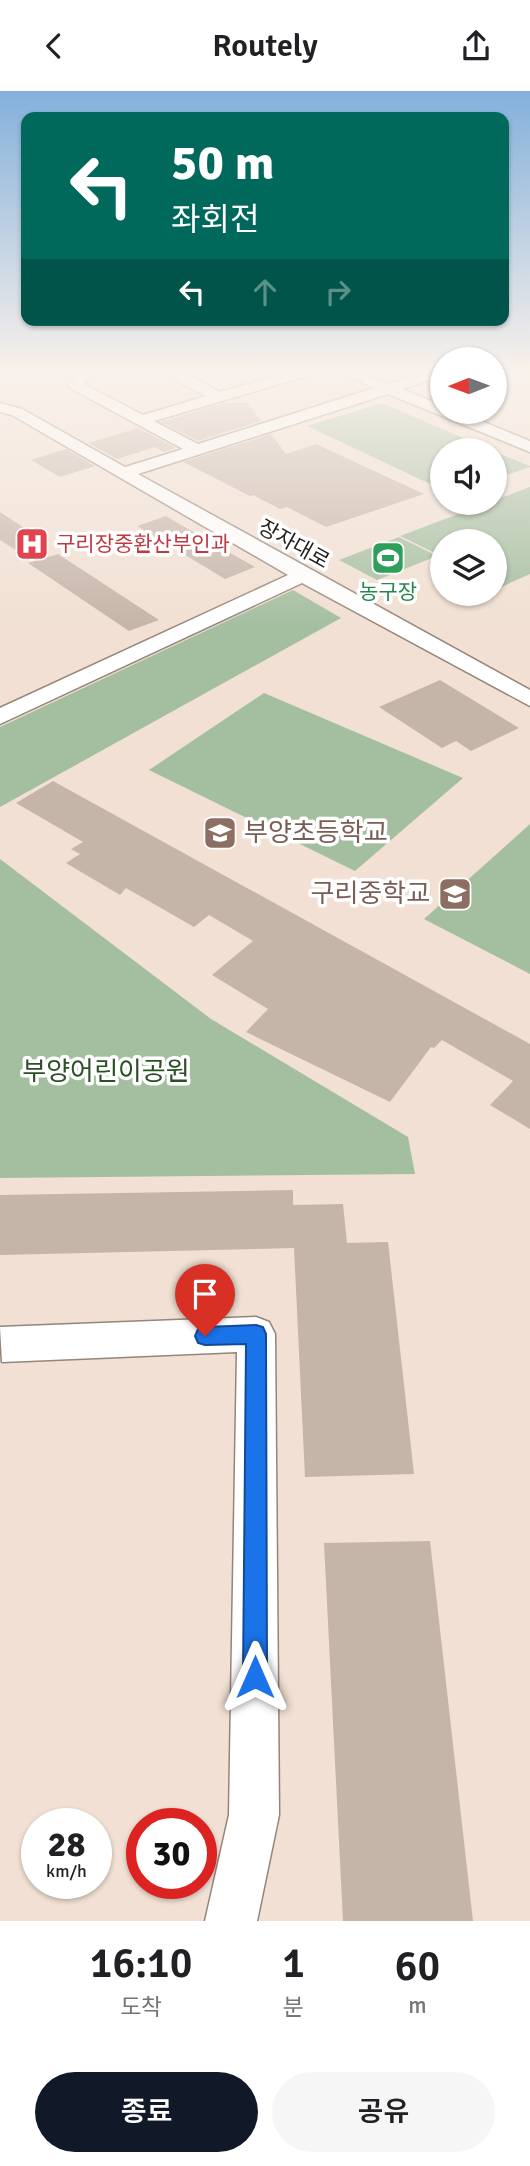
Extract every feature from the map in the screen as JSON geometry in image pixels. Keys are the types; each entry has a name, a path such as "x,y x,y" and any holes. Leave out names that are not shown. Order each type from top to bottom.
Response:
{"street":[{"name":"장자대로","path":"98,458 530,699"},
{"path":"123,473 167,458"},
{"path":"0,717 303,575"},
{"path":"2,1345 256,1334 254,1815 231,1921"}],"green space":[{"path":"376,458 430,458 430,484"},
{"path":"507,458 511,458 530,467 507,475"},
{"path":"530,487 530,574 507,584 507,529 430,529 430,551 400,536 456,515 507,515 507,496"},
{"name":"농구장","path":"399,537 430,552 430,559 377,580 339,560"},
{"path":"293,590 341,618 0,807 0,727"},
{"path":"264,693 463,778 355,871 149,770"},
{"path":"530,824 530,974 424,919"},
{"name":"부양어린이공원","path":"0,859 211,1019 408,1137 415,1174 0,1178"}],"building":[{"path":"82,458 95,466 60,477 31,460"},
{"path":"194,458 347,458 424,494 326,527 287,507 280,509 253,495 250,496 183,462"},
{"path":"0,512 47,543 19,552 0,540"},
{"path":"166,516 255,567 225,579 137,526"},
{"path":"58,554 159,620 129,631 28,563"},
{"path":"440,680 519,728 471,751 456,741 442,748 379,707"},
{"path":"53,781 530,1044 530,1129 490,1105 513,1081 442,1040 434,1048 431,1047 390,1102 246,1032 268,1009 212,975 253,941 209,915 194,927 126,888 120,895 66,863 80,854 71,849 83,842 16,803"},
{"path":"293,1190 293,1205 343,1204 347,1243 388,1242 414,1474 305,1477 294,1248 0,1255 0,1195"},
{"path":"430,1541 473,1921 343,1921 324,1543"}],"place":[{"name":"구리장중환산부인과","path":"32,544"},
{"name":"농구장","path":"388,558"},
{"name":"부양초등학교","path":"220,833"},
{"name":"구리중학교","path":"455,894"}],"route":[{"path":"205,1336 256,1334 255,1677"}]}
